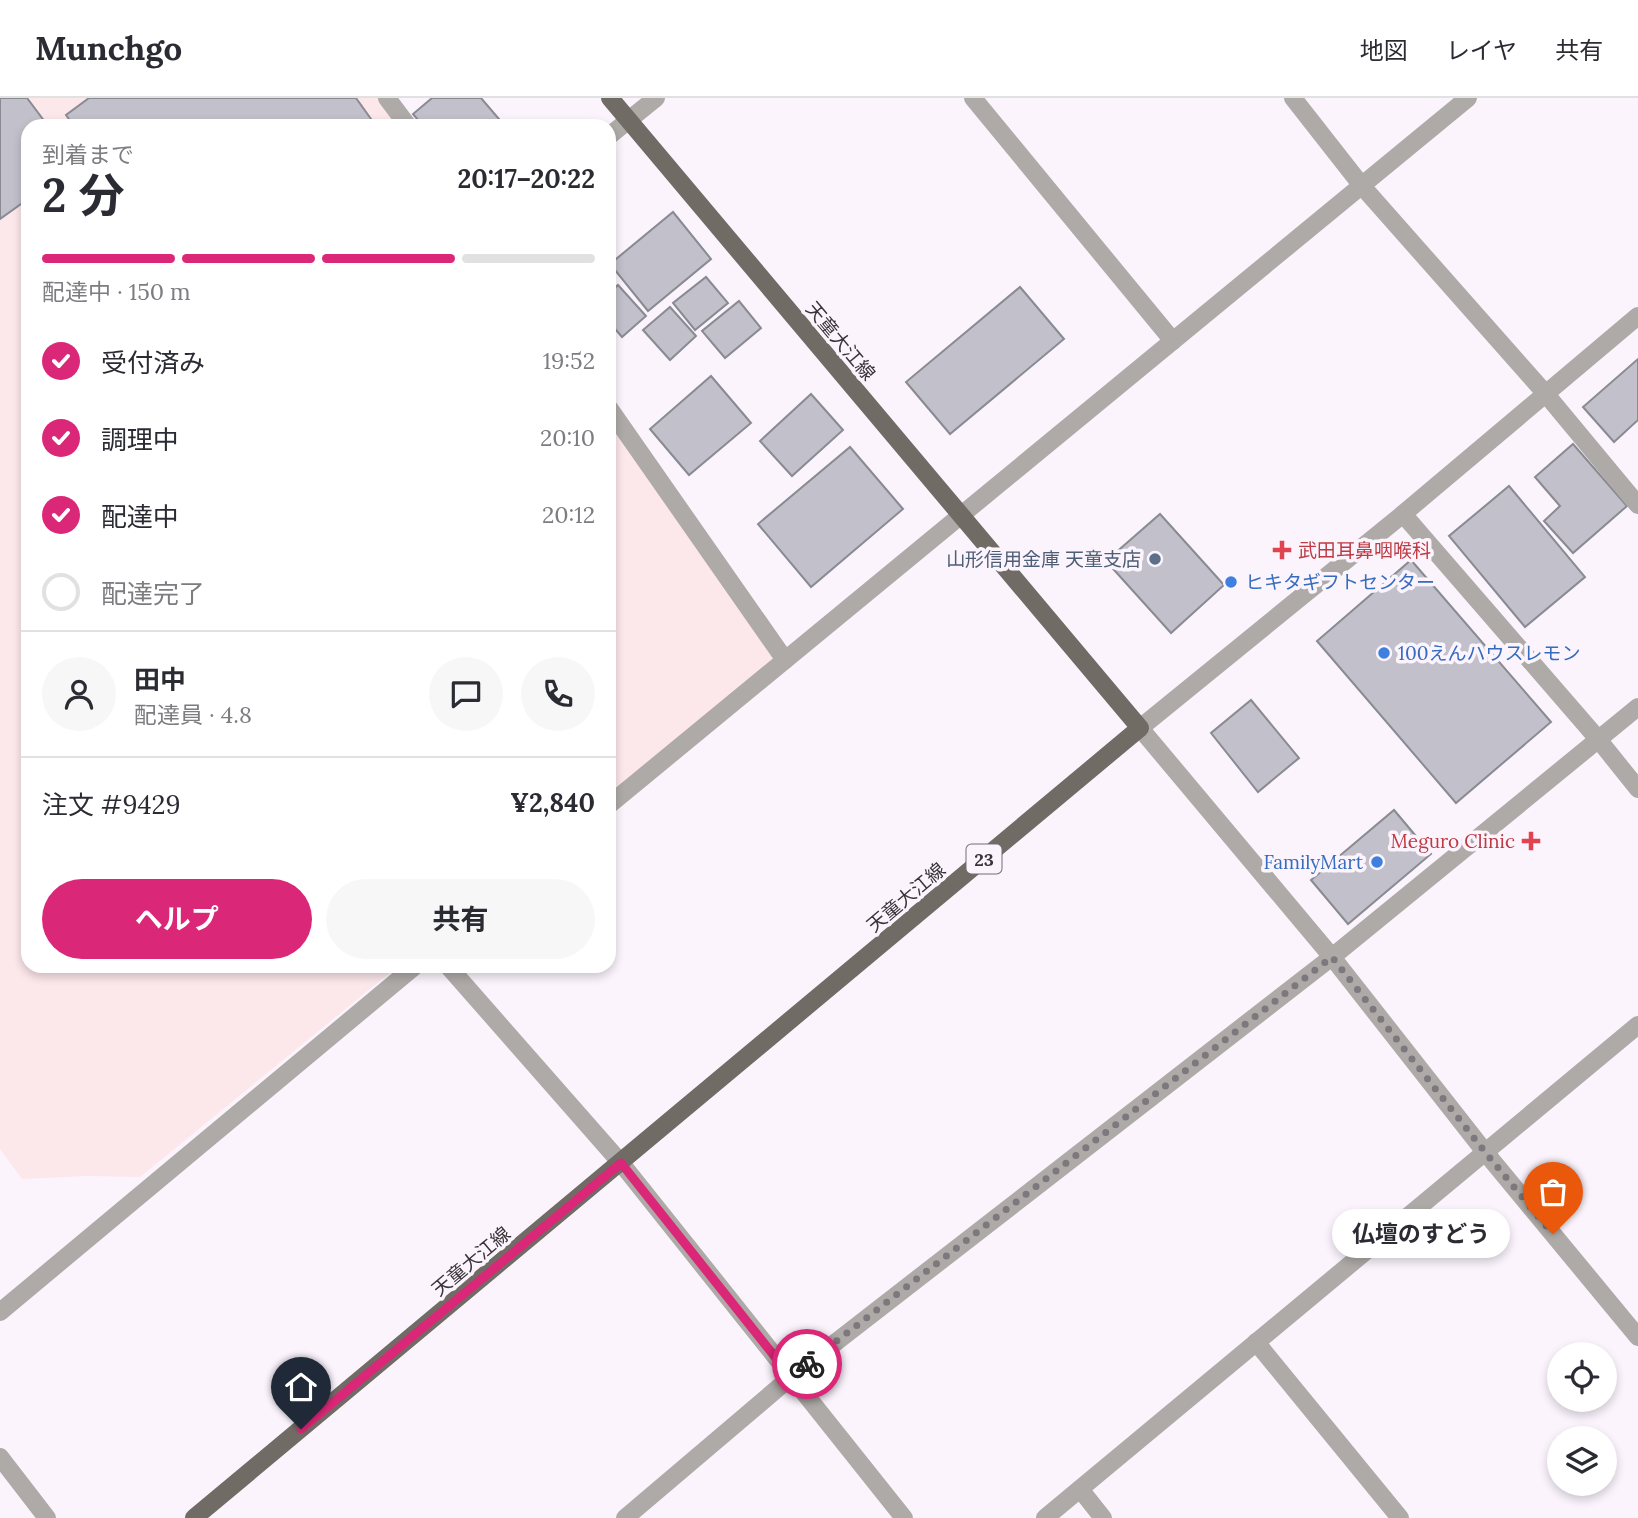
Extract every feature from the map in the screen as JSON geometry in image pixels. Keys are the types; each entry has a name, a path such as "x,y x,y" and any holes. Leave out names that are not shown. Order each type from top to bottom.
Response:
{"main road":[{"name":"天童大江線","path":"194,1518 1140,728 610,98"}],"street":[{"path":"387,98 403,119"},
{"path":"616,130 656,98"},
{"path":"973,98 1174,341"},
{"path":"1293,98 1362,186 1545,393 1638,505"},
{"path":"616,800 1468,98"},
{"path":"1638,316 1403,514 1140,728 1332,957 1485,1152 1638,1337"},
{"path":"616,418 785,660"},
{"path":"1403,514 1638,789"},
{"path":"625,1518 791,1377 1332,957 1638,707"},
{"path":"0,1312 407,973"},
{"path":"454,973 621,1163 904,1518"},
{"path":"1045,1518 1638,1025"},
{"path":"1256,1342 1400,1518"},
{"path":"0,1457 47,1518"},
{"path":"1080,1489 1103,1518"}],"shaded area":[{"path":"0,98 380,98 395,119 21,119 21,973 389,973 140,1177 22,1179 0,1149"},
{"path":"616,430 775,658 616,788"}],"building":[{"path":"0,98 27,98 43,119 21,119 21,204 0,219"},
{"path":"89,98 356,98 371,119 69,119 66,115"},
{"path":"432,98 481,98 499,119 417,119 413,114"},
{"path":"673,212 711,259 648,311 616,271 616,259"},
{"path":"706,277 728,303 695,330 673,303"},
{"path":"618,285 646,316 622,337 616,330"},
{"path":"1020,287 1064,339 950,434 906,382"},
{"path":"739,301 761,328 725,358 702,331"},
{"path":"670,307 696,336 670,360 643,330"},
{"path":"1638,359 1638,420 1614,442 1583,407"},
{"path":"711,376 751,423 689,475 650,429"},
{"path":"811,394 843,430 792,476 760,441"},
{"path":"1573,444 1627,506 1573,553 1544,521 1560,506 1535,477"},
{"path":"850,447 903,509 811,587 758,524"},
{"path":"1509,486 1585,577 1525,627 1449,536"},
{"path":"1160,514 1224,585 1171,633 1106,561"},
{"path":"1411,560 1551,722 1456,803 1317,641"},
{"path":"1251,700 1299,758 1258,792 1211,733"},
{"path":"1394,810 1431,854 1348,924 1311,880"}],"way so far":[{"path":"807,1364 1332,957 1553,1234"}],"place":[{"name":"武田耳鼻咽喉科","path":"1282,550"},
{"name":"山形信用金庫 天童支店","path":"1155,559"},
{"name":"ヒキタギフトセンター","path":"1231,582"},
{"name":"100えんハウスレモン","path":"1384,653"},
{"name":"Meguro Clinic","path":"1531,841"},
{"name":"FamilyMart","path":"1377,862"},
{"name":"仏壇のすどう","path":"1553,1234"}],"route":[{"path":"301,1429 621,1163 791,1377 807,1364"}]}
